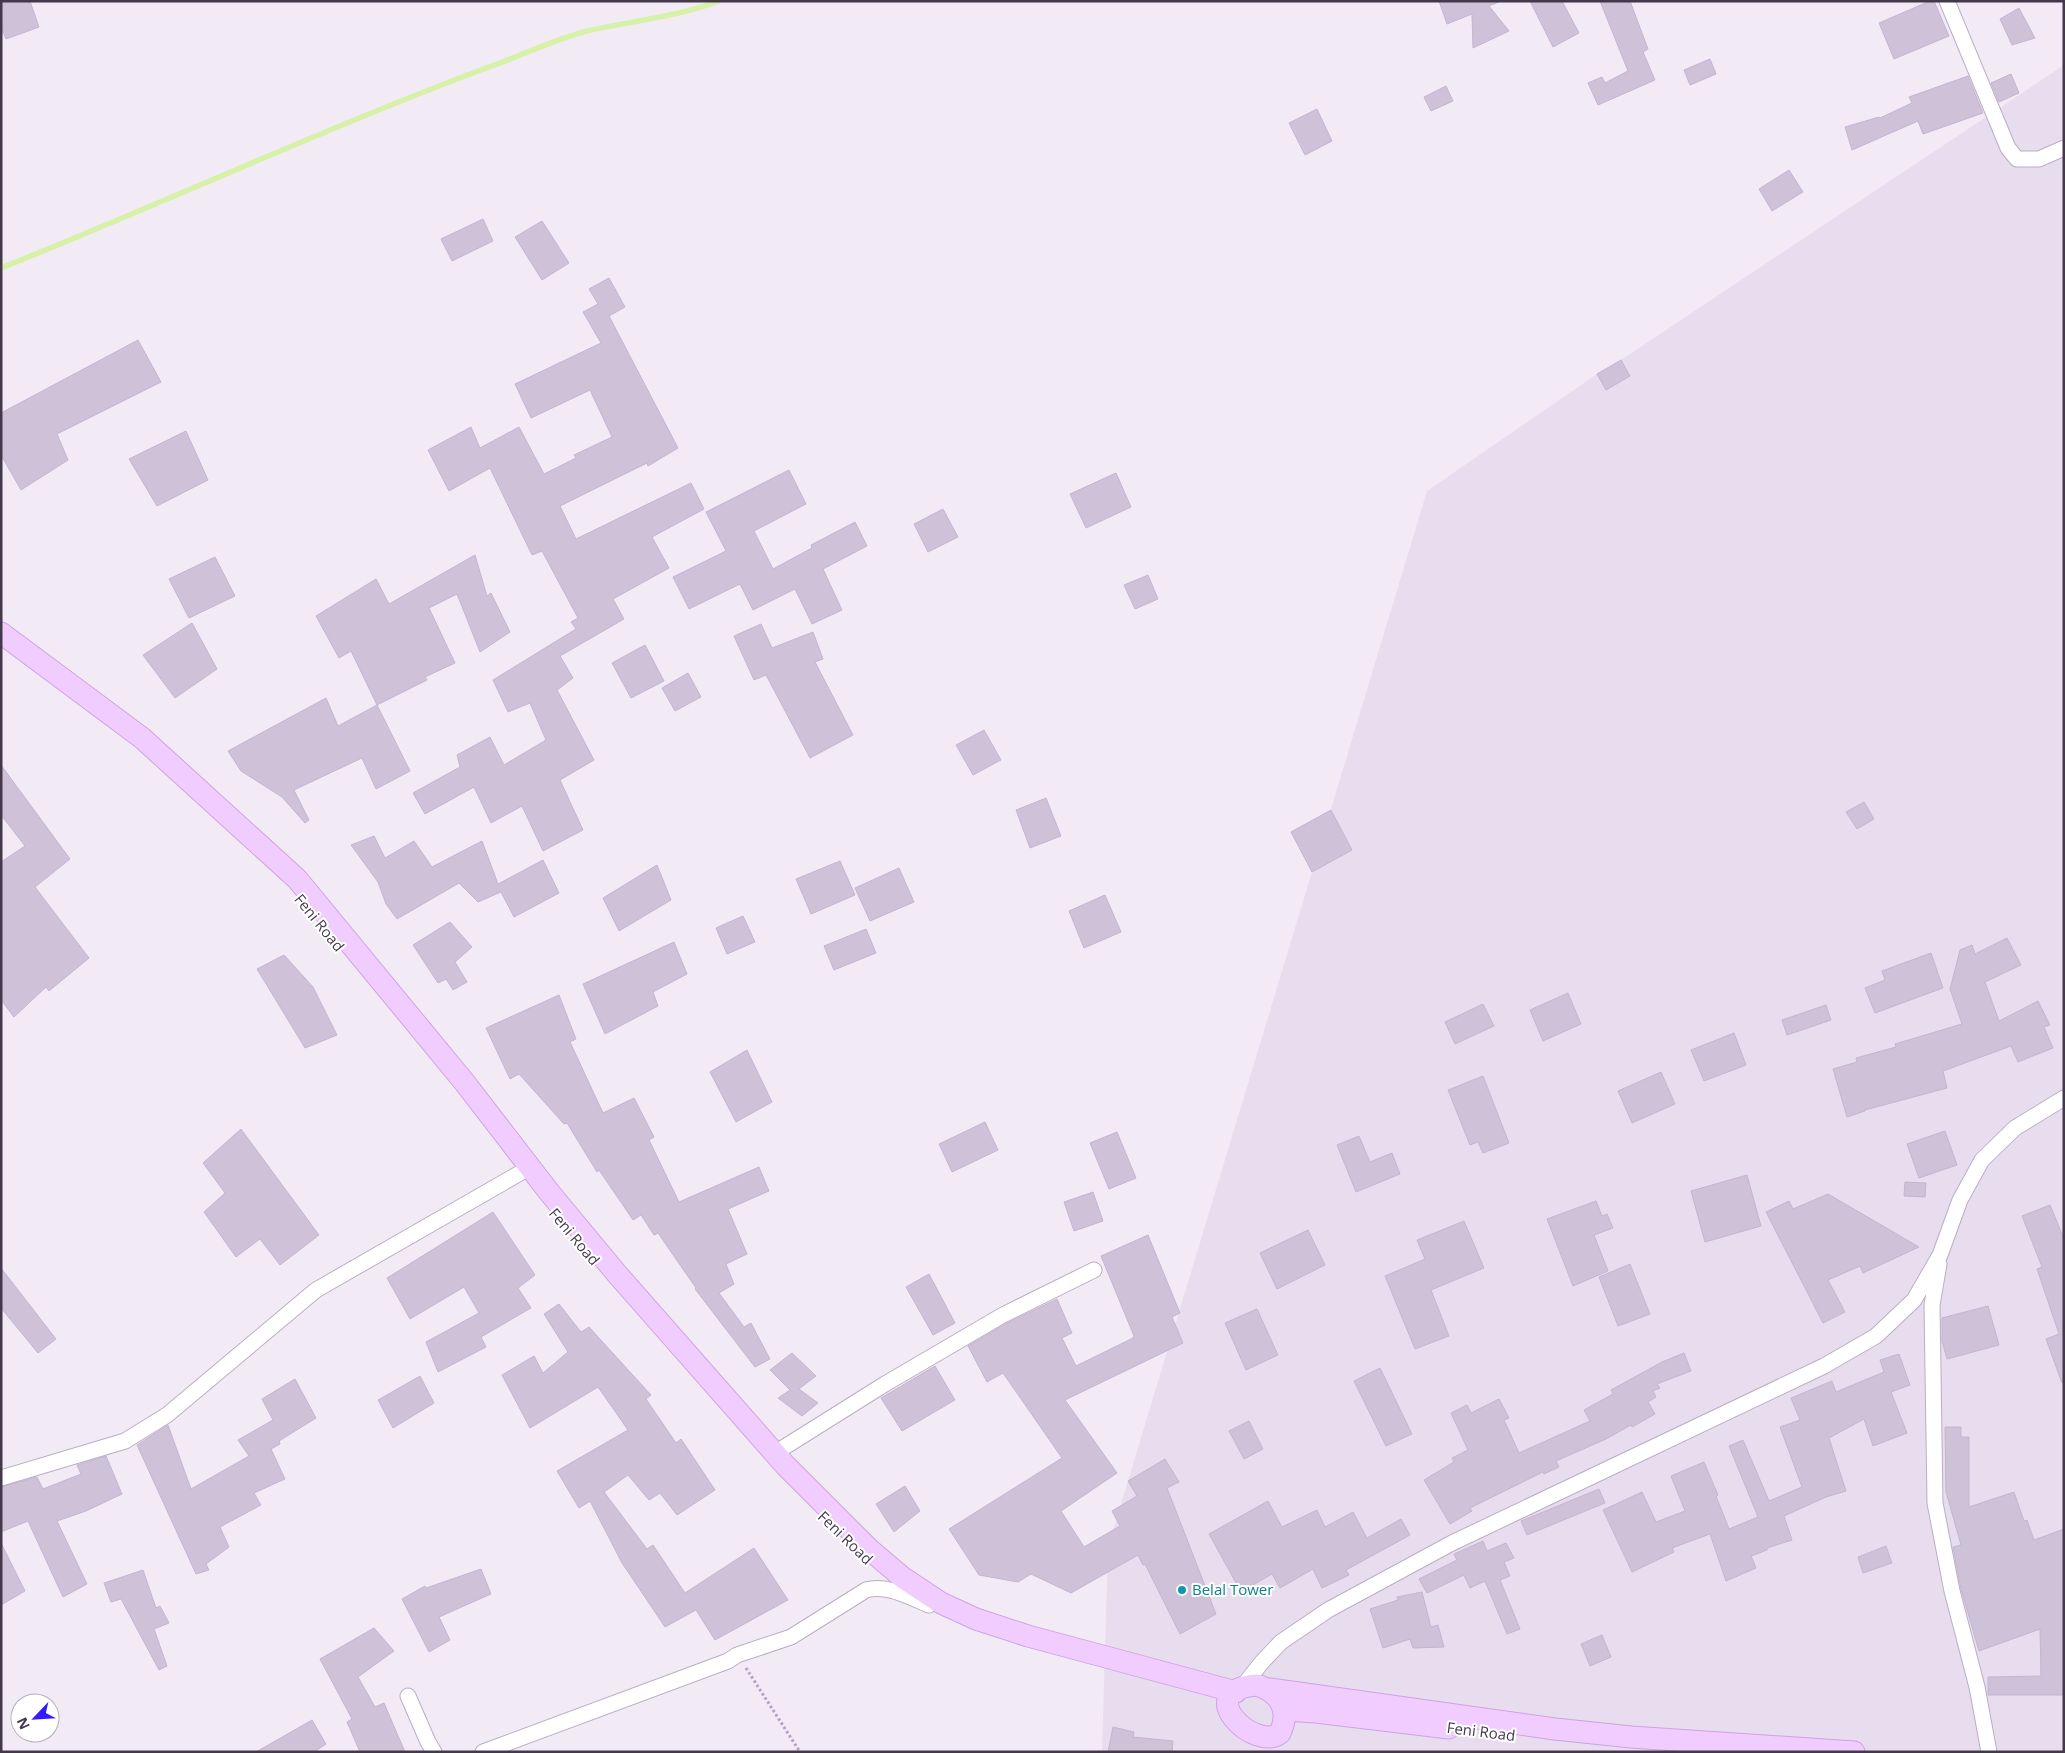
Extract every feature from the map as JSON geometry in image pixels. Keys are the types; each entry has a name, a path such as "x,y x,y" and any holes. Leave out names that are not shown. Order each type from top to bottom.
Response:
{"main road":[{"path":"1,633 142,738 297,880 465,1083 617,1274 775,1453 869,1549 902,1577 941,1603 976,1619 1028,1636 1236,1694 1257,1685 1270,1689 1555,1729 1631,1737 1854,1752"},
{"name":"Feni Road","path":"1,643 172,778 286,883 520,1173 652,1329 764,1456 844,1540 874,1567 929,1605 960,1622 1026,1645 1236,1694"},
{"path":"1236,1694 1230,1725 1242,1741 1256,1749 1266,1746 1277,1739 1283,1727 1284,1710 1280,1701 1270,1689"},
{"name":"Feni Road","path":"1284,1710 1316,1712 1596,1745 1678,1752"}],"street":[{"path":"1948,1 2008,148 2017,159 2039,159 2064,148"},
{"path":"1236,1694 1281,1642 1328,1610 1452,1543 1824,1366 1876,1336 1914,1300 1940,1255 1960,1200 1982,1160 2014,1128 2064,1098"},
{"path":"1,1478 125,1441 167,1416 316,1290 520,1173"},
{"path":"1940,1255 1932,1305 1935,1503 1952,1590 1977,1687 1989,1752"},
{"path":"775,1453 885,1384 995,1320 1094,1270"},
{"path":"483,1752 728,1661 737,1655 791,1637 855,1597 875,1588 885,1588 929,1605"},
{"path":"408,1696 434,1752"}],"path":[{"path":"737,1655 800,1752"}],"shaded area":[{"path":"2064,65 2064,1752 1102,1752 1108,1547 1427,491 1597,374 1621,360"}],"building":[{"path":"1,1 30,1 39,27 6,39 1,27"},
{"path":"1439,1 1501,1 1489,6 1509,31 1473,48 1472,14 1447,24"},
{"path":"1530,1 1562,1 1579,33 1553,47"},
{"path":"1600,1 1630,1 1648,49 1643,52 1655,80 1598,105 1588,83 1602,77 1605,83 1628,71"},
{"path":"1934,1 1949,36 1894,59 1879,23"},
{"path":"2019,8 2035,38 2012,45 2000,19"},
{"path":"1710,59 1716,74 1690,85 1684,70"},
{"path":"2011,74 2019,93 1999,102 1991,83"},
{"path":"1968,76 1983,113 1923,134 1918,121 1852,150 1845,127 1880,118 1912,103 1909,97"},
{"path":"1446,86 1453,101 1431,111 1424,97"},
{"path":"1317,109 1332,141 1305,155 1289,123"},
{"path":"1789,170 1803,192 1772,211 1759,189"},
{"path":"483,219 493,241 452,261 441,239"},
{"path":"542,221 569,263 542,280 515,237"},
{"path":"609,278 625,307 609,316 678,448 648,466 647,463 560,506 576,539 691,483 704,509 652,537 669,568 613,599 624,619 560,656 573,678 557,690 594,760 560,780 583,830 543,851 522,806 491,823 474,787 425,814 413,793 460,767 457,755 490,737 504,765 546,740 530,703 508,712 493,680 576,629 571,622 578,618 542,551 532,555 490,468 449,491 428,450 471,427 480,448 519,427 544,474 576,458 574,455 612,437 590,390 531,418 515,384 601,343 583,312 598,304 589,289"},
{"path":"138,340 161,382 57,434 68,460 21,490 1,455 1,413"},
{"path":"1621,360 1630,376 1606,390 1597,374"},
{"path":"186,431 208,480 157,506 129,459"},
{"path":"789,470 806,504 754,531 773,569 812,548 811,545 855,522 867,546 823,569 842,610 812,624 795,589 753,610 740,584 689,609 673,577 726,551 706,512"},
{"path":"1116,473 1131,507 1086,528 1070,494"},
{"path":"943,509 958,537 928,552 914,524"},
{"path":"475,555 487,596 491,593 510,632 480,652 457,594 429,608 455,663 425,677 427,680 377,705 351,651 339,658 316,616 376,579 389,604"},
{"path":"215,557 235,596 189,618 169,579"},
{"path":"1148,575 1158,599 1135,609 1124,585"},
{"path":"192,623 217,669 175,698 143,655"},
{"path":"761,624 772,648 813,632 823,659 815,662 853,735 810,758 766,675 754,680 734,636"},
{"path":"645,645 664,681 631,698 612,663"},
{"path":"688,673 701,697 675,711 662,688"},
{"path":"326,698 338,726 377,705 410,771 376,789 362,758 294,790 309,820 305,823 282,797 241,771 228,751"},
{"path":"984,730 1001,760 973,775 956,745"},
{"path":"1,765 70,859 35,887 89,958 49,991 46,987 14,1017 1,1000 1,862 25,846 1,815"},
{"path":"1046,798 1061,836 1030,848 1016,810"},
{"path":"1864,802 1874,819 1857,829 1846,812"},
{"path":"1331,810 1352,850 1312,872 1291,832"},
{"path":"374,836 385,858 414,841 432,867 482,841 498,884 543,860 559,893 514,917 501,892 478,902 459,883 397,919 386,904 378,882 351,845"},
{"path":"840,861 855,895 811,914 796,879"},
{"path":"657,865 671,900 619,931 603,898"},
{"path":"899,868 914,902 870,921 855,888"},
{"path":"1105,895 1121,932 1084,948 1069,911"},
{"path":"743,916 755,942 727,954 716,928"},
{"path":"450,922 472,947 455,962 467,982 453,990 446,979 438,983 413,945"},
{"path":"866,929 876,953 834,970 824,946"},
{"path":"2007,938 2021,965 1985,982 1999,1021 2038,1001 2050,1025 2044,1027 2053,1048 2018,1062 2011,1046 1943,1071 1947,1088 1865,1110 1847,1117 1833,1069 1857,1062 1856,1058 1896,1047 1895,1044 1962,1024 1950,989 1960,950 1972,945 1975,954"},
{"path":"674,942 687,974 653,992 658,1006 605,1034 583,984"},
{"path":"1931,953 1943,988 1875,1013 1865,988 1885,980 1882,971"},
{"path":"284,955 313,987 337,1035 305,1048 257,969"},
{"path":"1568,993 1581,1024 1543,1041 1530,1010"},
{"path":"559,995 576,1039 570,1042 603,1113 634,1098 654,1137 649,1140 679,1202 759,1167 769,1191 728,1209 747,1254 726,1264 734,1284 719,1293 744,1327 751,1323 770,1359 755,1367 695,1289 658,1233 654,1235 641,1215 633,1220 599,1170 597,1172 567,1123 564,1124 519,1074 510,1079 486,1028"},
{"path":"1483,1004 1494,1026 1455,1044 1445,1022"},
{"path":"1826,1005 1831,1020 1787,1035 1782,1020"},
{"path":"1734,1033 1746,1065 1704,1081 1691,1050"},
{"path":"747,1050 772,1102 736,1122 710,1072"},
{"path":"1661,1072 1675,1104 1632,1123 1618,1091"},
{"path":"1483,1076 1509,1143 1483,1153 1478,1142 1470,1145 1448,1090"},
{"path":"985,1122 998,1150 952,1172 939,1144"},
{"path":"241,1129 319,1235 280,1265 260,1239 236,1257 204,1212 225,1193 203,1163"},
{"path":"1945,1131 1957,1165 1919,1178 1907,1144"},
{"path":"1117,1132 1136,1178 1109,1189 1090,1143"},
{"path":"1359,1136 1370,1162 1392,1153 1400,1174 1356,1192 1337,1145"},
{"path":"1747,1175 1761,1226 1705,1242 1691,1191"},
{"path":"1905,1182 1926,1183 1925,1197 1904,1196"},
{"path":"1093,1192 1103,1221 1074,1231 1064,1202"},
{"path":"1828,1194 1919,1247 1863,1273 1860,1266 1828,1280 1845,1312 1823,1323 1766,1212 1789,1201 1793,1209"},
{"path":"1596,1201 1602,1216 1607,1214 1613,1228 1594,1235 1608,1271 1573,1286 1547,1219"},
{"path":"2050,1205 2064,1239 2064,1382 2062,1383 2046,1339 2059,1334 2037,1269 2042,1267 2022,1216"},
{"path":"493,1212 535,1275 518,1288 531,1308 481,1337 486,1347 438,1372 426,1342 479,1313 464,1287 410,1319 387,1278"},
{"path":"1464,1221 1484,1268 1431,1290 1449,1336 1415,1349 1385,1276 1425,1259 1417,1240"},
{"path":"1308,1230 1325,1265 1277,1289 1260,1253"},
{"path":"1148,1235 1180,1313 1172,1317 1183,1343 1065,1400 1117,1473 1061,1511 1084,1547 1120,1526 1112,1511 1137,1496 1128,1481 1165,1459 1179,1482 1167,1488 1216,1614 1180,1634 1145,1564 1143,1565 1138,1555 1071,1593 1031,1574 1018,1582 979,1575 949,1529 1062,1458 1003,1373 987,1382 968,1346 1007,1323 1057,1299 1072,1333 1062,1338 1076,1366 1133,1338 1134,1336 1101,1256"},
{"path":"1630,1264 1650,1314 1618,1326 1599,1277"},
{"path":"1,1268 56,1339 38,1353 1,1308"},
{"path":"929,1274 955,1323 933,1335 906,1287"},
{"path":"559,1304 581,1332 589,1327 651,1395 646,1399 676,1443 681,1439 715,1490 677,1515 660,1493 649,1500 628,1475 604,1492 647,1549 653,1545 685,1593 754,1548 788,1600 715,1640 696,1610 665,1627 622,1563 590,1501 579,1508 557,1471 628,1430 598,1387 530,1428 502,1375 534,1356 543,1373 568,1352 544,1314"},
{"path":"1988,1306 1999,1345 1947,1359 1942,1341 1942,1318"},
{"path":"1257,1309 1278,1355 1246,1370 1225,1323"},
{"path":"792,1353 816,1376 799,1389 818,1403 802,1416 778,1398 790,1390 770,1370"},
{"path":"1684,1353 1691,1371 1657,1384 1660,1388 1653,1391 1656,1397 1648,1402 1655,1414 1632,1427 1631,1425 1606,1439 1556,1461 1559,1467 1544,1474 1543,1472 1470,1508 1472,1511 1450,1524 1424,1480 1454,1462 1452,1458 1468,1450 1451,1413 1467,1405 1471,1413 1499,1399 1509,1418 1504,1420 1519,1453 1590,1421 1584,1410 1613,1394 1611,1390 1662,1362"},
{"path":"1899,1354 1910,1385 1891,1392 1907,1433 1873,1446 1864,1419 1829,1438 1846,1491 1826,1497 1784,1516 1792,1540 1767,1548 1767,1550 1751,1556 1756,1568 1726,1581 1710,1534 1672,1548 1674,1552 1632,1572 1603,1510 1642,1492 1656,1522 1685,1511 1671,1476 1704,1462 1718,1495 1716,1496 1729,1529 1758,1517 1729,1446 1743,1440 1769,1501 1802,1487 1780,1427 1800,1420 1791,1398 1832,1381 1836,1392 1884,1372 1880,1360"},
{"path":"935,1366 955,1400 902,1431 881,1398"},
{"path":"1380,1368 1412,1434 1386,1446 1354,1381"},
{"path":"420,1376 434,1403 393,1428 378,1400"},
{"path":"295,1379 316,1418 279,1441 280,1444 271,1449 285,1479 254,1493 261,1505 220,1527 229,1547 206,1564 209,1570 196,1574 137,1445 168,1425 191,1489 249,1456 238,1440 273,1420 262,1399"},
{"path":"1249,1421 1263,1449 1244,1459 1229,1431"},
{"path":"1945,1427 1961,1427 1961,1437 1969,1437 1969,1507 2014,1492 2024,1521 2027,1520 2034,1540 2064,1529 2064,1695 1988,1695 1988,1677 2041,1676 2040,1629 1979,1651 1961,1589 1953,1547 1961,1545 1946,1492"},
{"path":"106,1456 122,1494 86,1511 57,1521 87,1584 63,1597 28,1521 1,1532 1,1487 37,1477 43,1489 81,1474 77,1465"},
{"path":"905,1486 920,1511 894,1532 876,1504"},
{"path":"1599,1489 1605,1503 1527,1535 1521,1521"},
{"path":"1268,1501 1282,1527 1317,1510 1325,1527 1353,1512 1367,1538 1401,1519 1410,1535 1346,1570 1349,1575 1322,1588 1313,1569 1280,1588 1272,1574 1241,1592 1209,1534"},
{"path":"1483,1541 1487,1551 1506,1543 1514,1558 1504,1562 1510,1576 1500,1580 1520,1629 1507,1634 1485,1581 1470,1588 1464,1575 1427,1593 1419,1579 1457,1560 1454,1554"},
{"path":"1,1543 25,1591 1,1605"},
{"path":"1886,1546 1892,1563 1863,1573 1858,1557"},
{"path":"481,1569 491,1594 439,1617 450,1640 429,1652 402,1599 425,1586 426,1588"},
{"path":"143,1570 156,1608 160,1606 169,1623 154,1629 167,1666 159,1670 121,1599 111,1602 104,1583"},
{"path":"1422,1592 1431,1627 1438,1625 1444,1647 1413,1648 1410,1639 1383,1648 1370,1609 1398,1600 1397,1597"},
{"path":"374,1628 394,1651 358,1677 375,1707 384,1703 405,1752 360,1752 347,1722 352,1719 320,1659"},
{"path":"1602,1635 1611,1657 1590,1666 1581,1644"},
{"path":"312,1720 326,1744 314,1752 256,1752"},
{"path":"1113,1727 1134,1732 1133,1737 1173,1741 1172,1752 1108,1752"}],"waterway":[{"path":"1,268 310,138 553,42 587,31 670,15 719,1"}],"place":[{"name":"Belal Tower","path":"1182,1590"}]}
